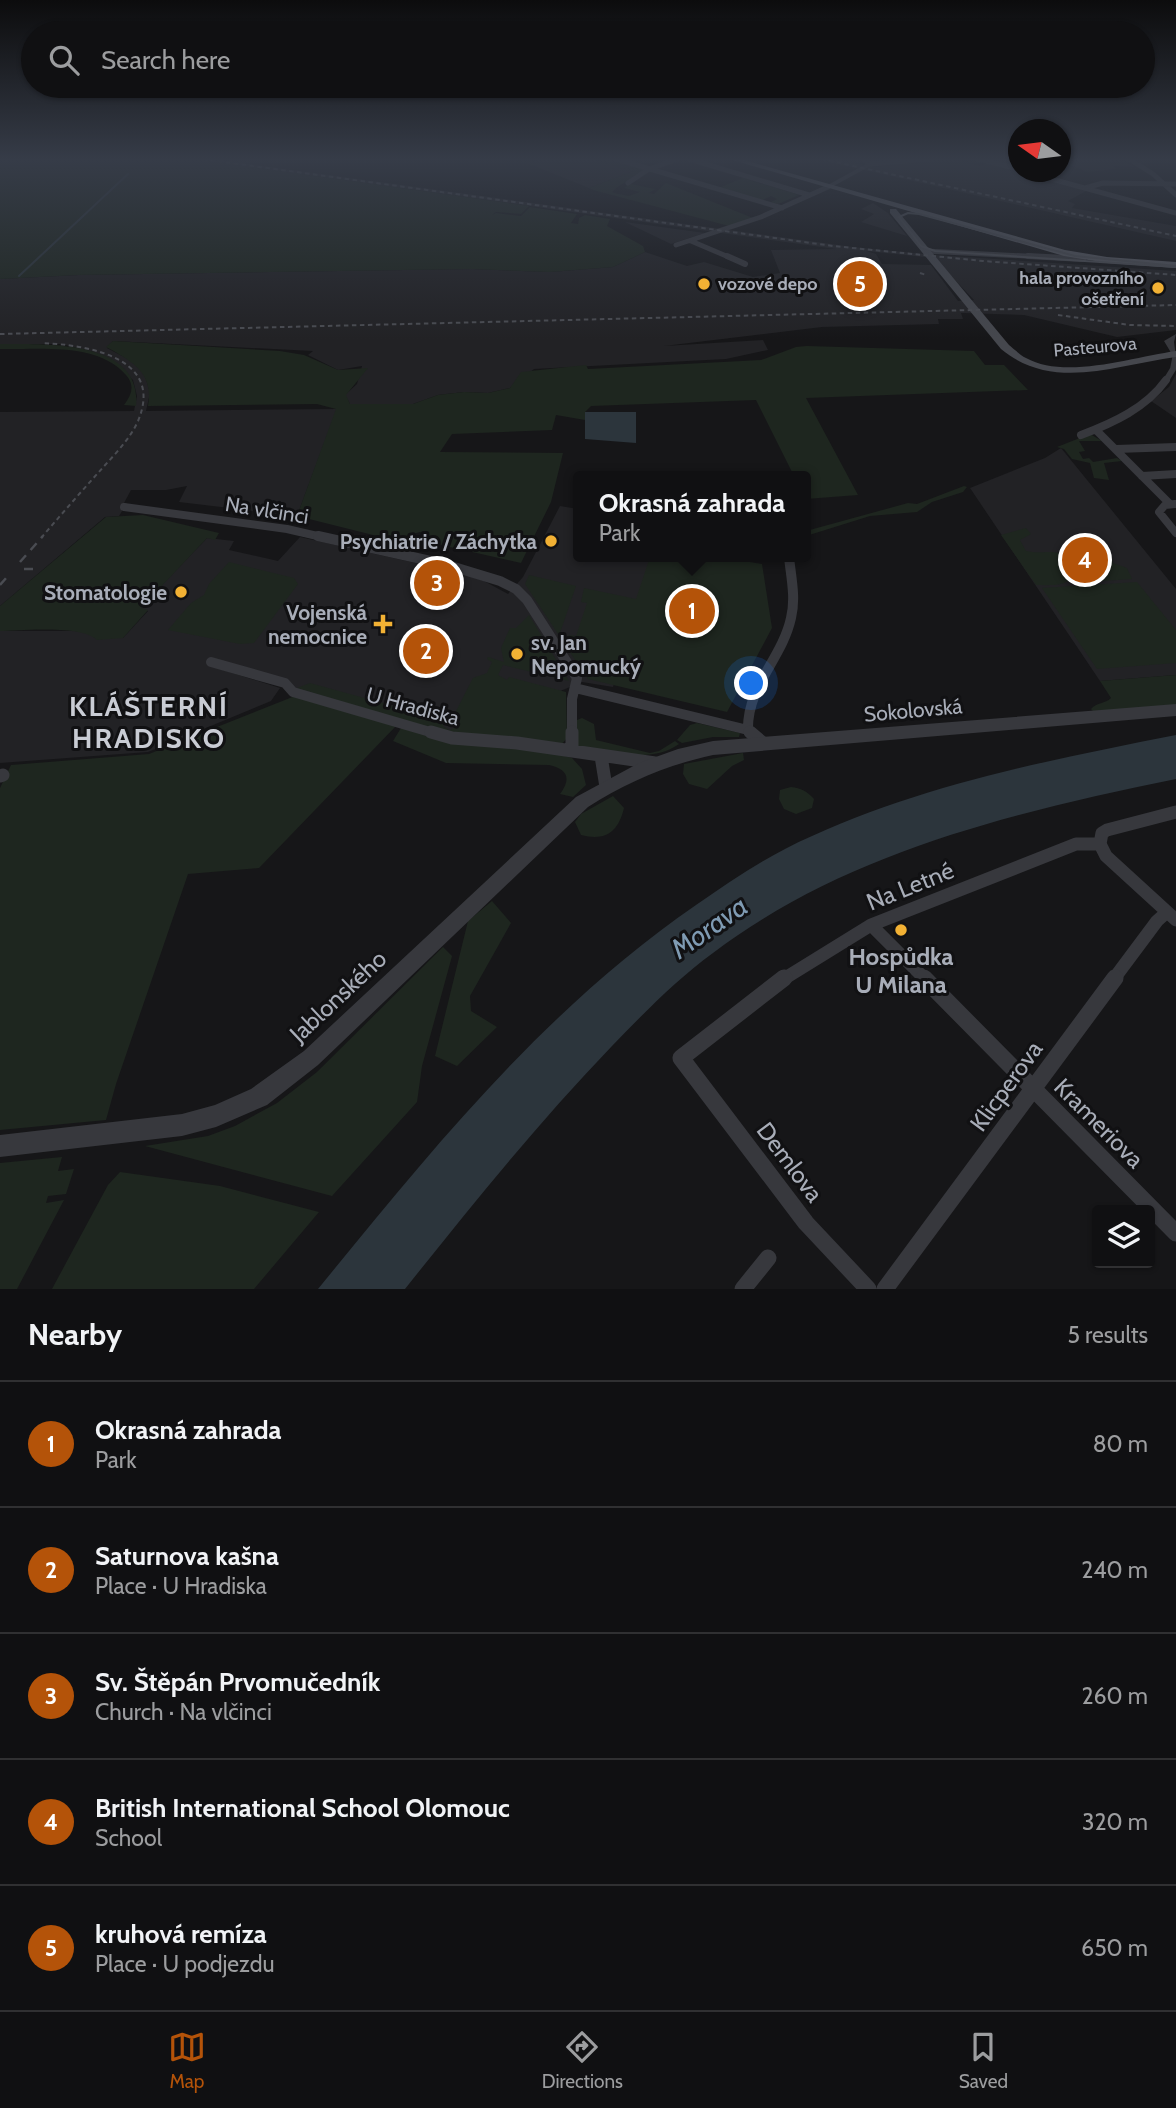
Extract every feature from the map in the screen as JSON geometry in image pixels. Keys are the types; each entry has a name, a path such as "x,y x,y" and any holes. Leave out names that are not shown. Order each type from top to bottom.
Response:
{"main road":[{"name":"Pasteurova","path":"900,219 1014,357 1040,368 1095,367 1176,354"},
{"path":"936,219 1083,258 1176,267"},
{"path":"942,219 1083,258"}],"street":[{"path":"676,245 752,219"},
{"path":"691,242 745,264"},
{"path":"925,251 1083,258"},
{"path":"1081,435 1122,418 1159,389 1170,373 1176,354 1169,341 1176,337"},
{"path":"1096,430 1173,504"},
{"path":"1116,449 1176,447"},
{"path":"1142,476 1176,474"},
{"path":"1173,504 1162,507 1159,512 1176,533"},
{"name":"Na vlčinci","path":"124,507 287,529 444,564 500,582 522,595 578,678 575,688"},
{"path":"748,730 749,706 790,625 793,599 789,562"},
{"name":"U Hradiska","path":"211,662 285,683 293,692 443,736 655,763"},
{"path":"572,751 572,699 575,688 748,730 763,743"},
{"name":"Sokolovská","path":"655,763 695,751 763,743 1176,710"},
{"path":"601,756 606,787"},
{"name":"Jablonského","path":"0,1146 181,1125 216,1116 259,1097 311,1058 572,811 606,787 655,763"},
{"path":"1172,916 1106,856 1100,844 1102,833 1107,830 1176,812"},
{"name":"Na Letné","path":"681,1058 783,979 871,925 1076,844 1100,844"},
{"name":"Klicperova","path":"885,1289 1157,921 1172,916"},
{"name":"Krameriova","path":"871,925 1176,1233"},
{"name":"Demlova","path":"681,1058 806,1223 868,1289"},
{"path":"743,1289 768,1258"}],"shaded area":[{"path":"0,219 574,219 571,223 578,224 579,219 610,219 607,226 643,246 645,252 613,267 550,272 471,269 78,275 0,279"},
{"path":"623,219 650,219 853,247 934,255 1176,271 1176,330 1117,337 1024,315 961,313 963,319 938,319 939,324 822,327 664,346 763,340 768,350 726,359 534,369 510,388 488,393 438,395 413,404 350,404 345,395 357,384 362,366 338,370 308,355 313,351 113,341 107,348 132,361 144,372 150,393 146,411 337,409 297,516 179,502 187,486 166,490 131,490 119,516 105,517 0,606 0,412 134,411 137,396 133,380 110,359 93,352 61,344 0,344 0,279 78,275 471,269 550,272 613,267 645,252 687,266 704,262 753,277 780,273 771,250 836,249","holes":["866,251 934,258 974,300 958,301 931,265 882,264 876,254"]},
{"path":"703,219 750,219 729,226"},
{"path":"866,219 893,219 907,236 861,222"},
{"path":"1080,219 1136,219 1176,226 1176,241"},
{"path":"625,222 705,233 671,244"},
{"path":"113,341 280,351 304,355 338,370 368,368 346,395 350,404 413,404 438,395 488,393 510,388 521,372 586,365 588,369 761,360 796,347 807,346 974,351 985,365 1004,365 1028,390 806,398 858,495 811,499 811,471 792,471 756,400 591,406 585,412 585,420 556,415 552,430 452,434 440,452 563,453 551,502 521,563 441,545 420,532 393,540 297,516 336,409 317,404 148,406 148,385 139,369 106,347"},
{"path":"0,344 64,346 108,357 124,368 134,384 136,406 124,405 131,390 129,379 114,364 100,357 67,350 0,349"},
{"path":"1176,374 1176,418 1151,401 1169,387"},
{"path":"1090,434 1102,441 1079,441 1085,451 1079,452 1083,459 1089,458 1093,462 1117,458 1122,461 1104,463 1109,480 1094,478 1090,463 1072,459 1064,449 1057,447"},
{"path":"1061,448 1176,589 1176,675 1100,681 970,488 1045,458"},
{"path":"967,487 963,492 932,502 917,512 870,516 811,534 811,530 908,503 917,504"},
{"name":"Vojenská nemocnice","path":"560,506 573,508 573,562 650,562 613,687 582,682 462,732 448,732 207,665 280,688 271,701 148,752 0,763 0,631 75,631 123,638 148,611 140,608 207,538 234,541 229,550 278,561 300,537 460,573 484,581 508,594 523,577"},
{"path":"143,515 219,533 215,540 207,538 141,608 148,610 123,638 97,640 90,635 66,630 0,631 0,606 106,517"},
{"path":"1026,528 1031,534 1020,540 1026,551 1070,554 1078,553 1081,547 1095,546 1111,555 1113,563 1127,568 1132,579 1088,582 1073,577 1061,584 1036,585 1001,535"},
{"path":"229,562 294,578 298,584 254,643 240,644 168,630 191,603 204,595 209,584"},
{"path":"648,562 762,564 772,628 727,712 588,679 563,642 569,635 576,636 587,603 581,602 584,588 636,599"},
{"path":"529,575 576,586 560,633 558,634 525,584"},
{"path":"1137,582 1176,630 1176,663 1097,669 1042,588"},
{"path":"529,615 569,681 503,665 498,675 507,680 509,677 566,692 567,738 562,744 455,736 297,688 310,683 444,720 443,726 449,730 457,727 458,720 453,717 473,678 487,673 492,662 488,657 504,662 501,648 510,628 516,628"},
{"path":"1176,675 1176,705 1095,713 1091,709 1111,698 1100,681"},
{"path":"295,696 396,726 259,868 188,874 106,1120 0,1130 0,788 11,765 149,754"},
{"path":"582,718 594,724 596,740 650,753 675,741 679,744 656,754 643,755 577,746 577,720"},
{"path":"697,723 740,733 739,737 713,737 682,743 677,740 690,725"},
{"path":"401,728 534,747 572,758 582,769 586,785 573,797 560,794 566,783 566,775 560,769 549,765 446,763 393,741"},
{"path":"743,753 744,760 732,766 707,789 689,784 683,774 684,764"},
{"path":"791,787 804,790 814,799 812,808 796,814 784,809 779,799 780,790"},
{"path":"613,796 624,808 614,829 604,836 581,835 575,822 581,814"},
{"path":"492,901 511,923 470,996 471,1011 497,1027 457,1066 435,1056 468,921"},
{"path":"443,947 452,956 422,1066 417,1102 332,1196 145,1146 208,1136 235,1126 277,1103 317,1072"},
{"path":"62,1157 58,1171 74,1169 66,1194 48,1196 46,1203 64,1200 17,1289 0,1289 0,1163"},
{"path":"120,1172 220,1186 319,1212 254,1289 52,1289 108,1185"}],"water":[{"path":"585,412 636,412 636,443 585,439"},
{"name":"Morava","path":"1176,735 1176,779 1054,806 934,840 875,862 764,918 686,974 612,1046 531,1135 405,1289 318,1289 448,1133 540,1035 589,989 641,946 740,876 785,849 831,828 927,793 1026,766"}],"waterway":[{"path":"19,276 80,219"}],"tram line":[{"path":"901,219 921,246 935,251 1176,267"},
{"path":"938,219 1075,256 1176,266"}],"railway":[{"path":"638,219 833,246 983,261 1176,275"},
{"path":"1098,219 1176,236"},
{"path":"920,273 926,275"},
{"path":"0,334 1176,305"},
{"path":"1058,315 1130,325 1176,326"},
{"path":"41,538 125,442 138,421 143,399 141,382 131,369 117,359 80,347 42,343"},
{"path":"20,562 43,536"},
{"path":"24,569 40,569"},
{"path":"0,585 7,577"}],"place":[{"name":"vozové depo","path":"704,284"},
{"name":"kruhová remíza","path":"860,284"},
{"name":"hala provozního ošetření","path":"1158,288"},
{"name":"Psychiatrie / Záchytka","path":"551,541"},
{"name":"British International School Olomouc","path":"1085,560"},
{"name":"Sv. Štěpán Prvomučedník","path":"437,583"},
{"name":"Stomatologie","path":"181,592"},
{"name":"Okrasná zahrada","path":"692,611"},
{"name":"Vojenská nemocnice","path":"383,624"},
{"name":"Saturnova kašna","path":"426,651"},
{"name":"sv. Jan Nepomucký","path":"517,654"},
{"name":"Hospůdka U Milana","path":"901,930"}],"district":[{"name":"KLÁŠTERNÍ HRADISKO","path":"149,722"}]}
